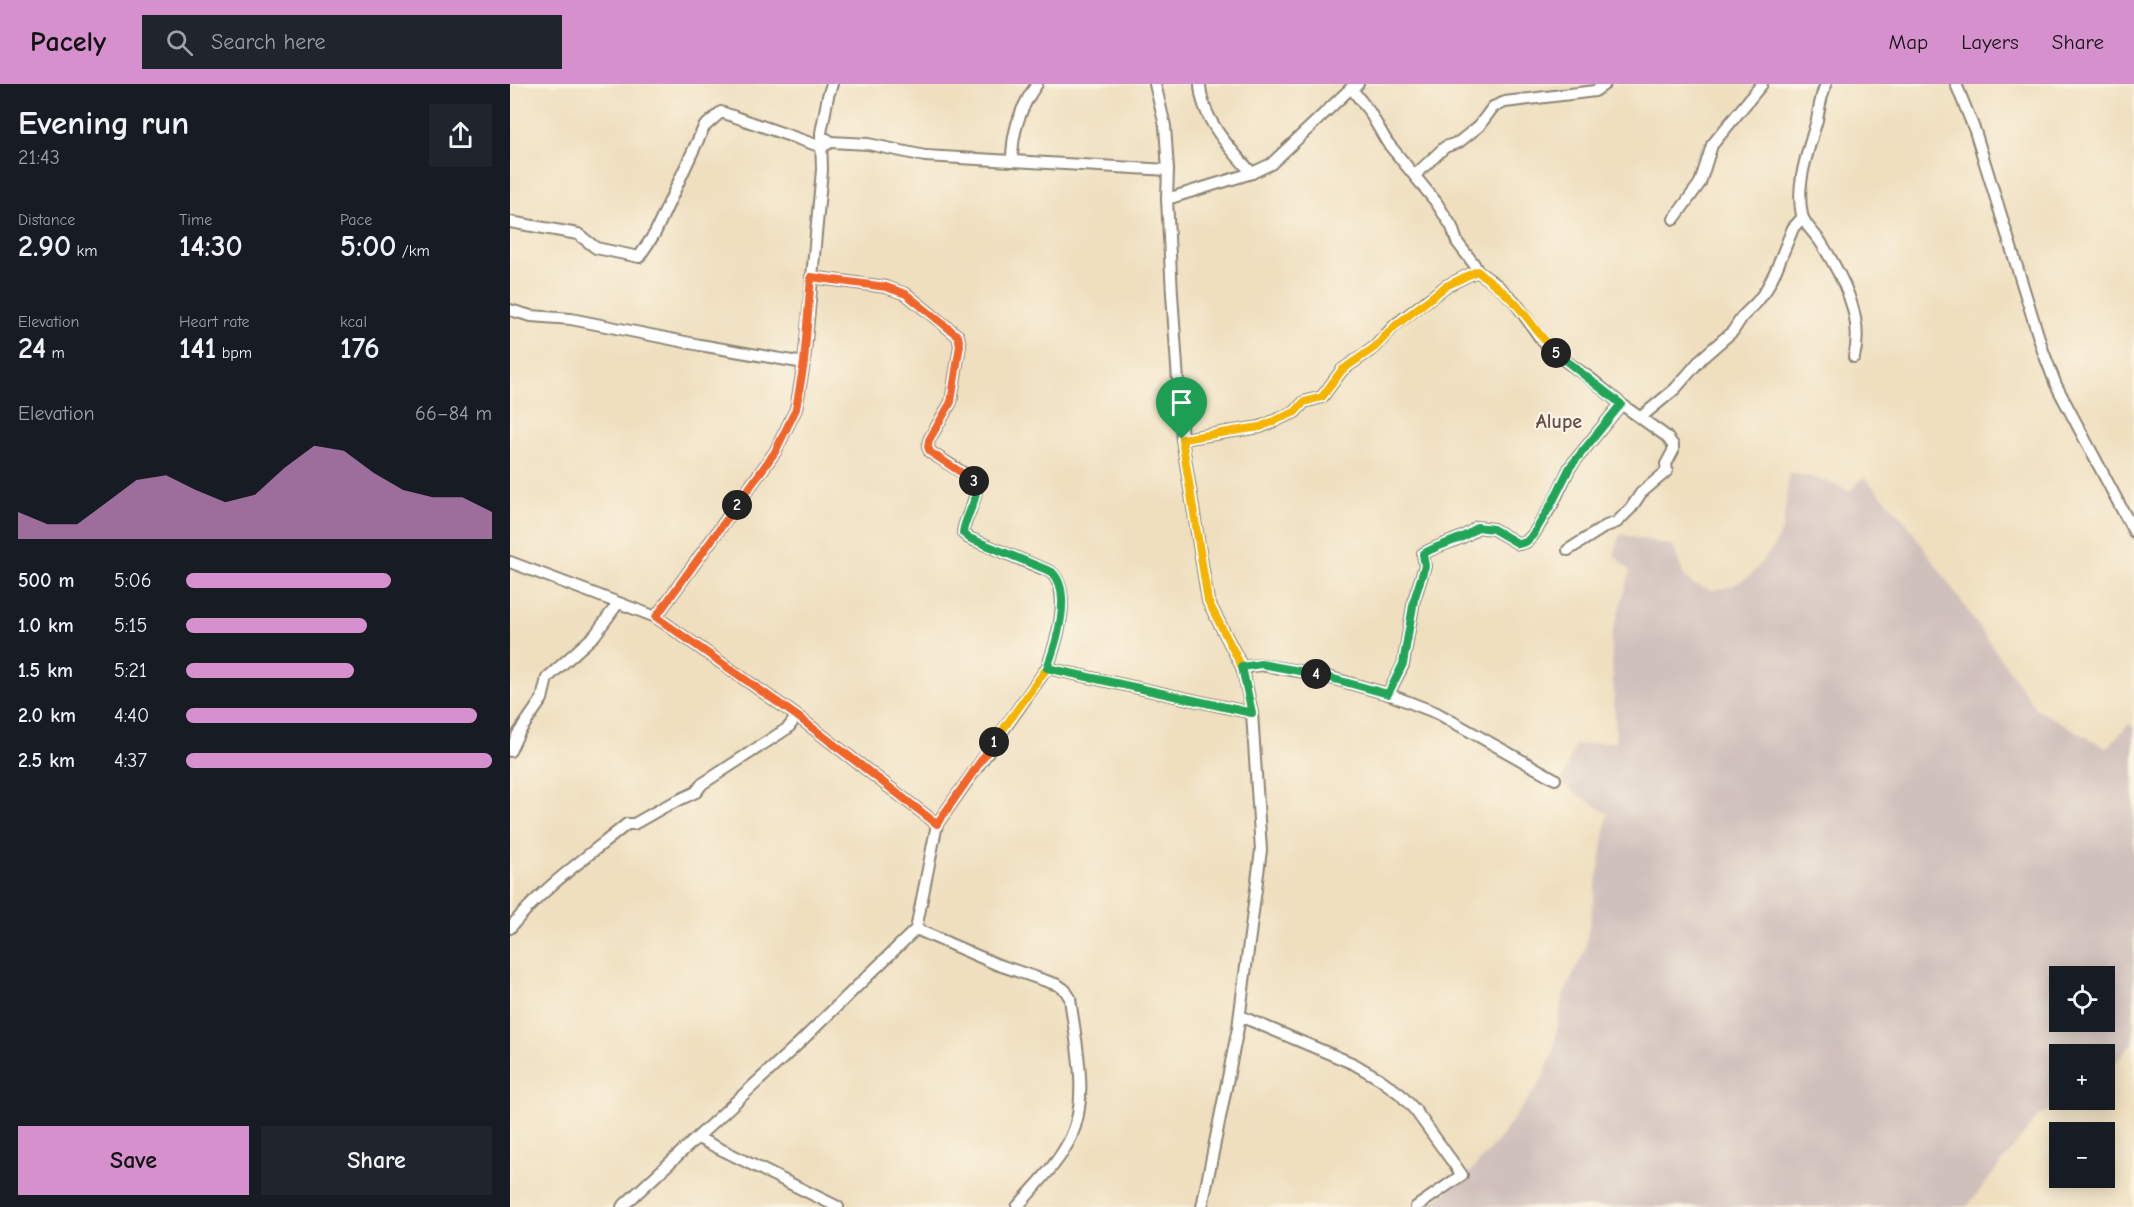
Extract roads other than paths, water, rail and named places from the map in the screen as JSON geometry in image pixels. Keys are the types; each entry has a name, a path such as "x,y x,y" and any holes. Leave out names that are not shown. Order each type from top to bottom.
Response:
{"street":[{"path":"656,617 775,452 796,409 804,363 826,144 821,133 832,84"},
{"path":"1012,160 1012,146 1018,120 1037,84"},
{"path":"1155,84 1165,126 1168,170 1167,200 1182,439 1208,601 1242,667 1252,713 1261,850 1240,1016 1202,1207"},
{"path":"1200,84 1205,111 1237,157 1252,173"},
{"path":"1415,175 1445,147 1459,142 1479,126 1493,107 1505,102 1595,91 1605,84"},
{"path":"1674,219 1700,183 1712,146 1762,84"},
{"path":"1826,84 1802,177 1800,201 1802,218 1820,241 1836,269 1856,317 1858,342 1854,357"},
{"path":"1956,84 1975,130 2046,360 2056,385 2134,532"},
{"path":"1167,200 1252,173 1271,164 1354,86 1387,142 1436,202 1452,227 1457,242 1477,271 1515,302 1541,339 1563,360 1666,436 1673,445 1673,451 1666,464 1667,471 1641,493 1631,508 1617,522 1606,526 1568,550"},
{"path":"510,222 578,234 596,248 639,257 660,224 704,127 721,112 826,144 868,144 925,156 1168,170"},
{"path":"1641,417 1675,389 1702,358 1733,331 1742,317 1757,302 1776,270 1793,228 1802,218"},
{"path":"1182,439 1260,427 1295,412 1304,402 1322,397 1342,370 1375,347 1395,326 1446,286 1477,271"},
{"path":"622,1207 698,1138 916,929 937,824 1047,668 1056,644 1061,616 1061,587 1058,578 1052,572 969,538 963,533 963,526 977,491 976,483 930,452 928,447 929,440 951,402 960,345 958,336 906,294 886,287 811,277"},
{"path":"510,310 531,316 571,319 804,363"},
{"path":"1388,694 1403,664 1414,600 1425,566 1423,554 1432,548 1470,534 1477,527 1493,529 1519,544 1526,542 1533,535 1552,503 1570,467 1621,404"},
{"path":"510,562 656,617 797,716 937,824"},
{"path":"510,751 518,734 542,699 547,678 595,635 618,603"},
{"path":"1242,667 1261,664 1317,674 1388,694 1437,713 1555,779"},
{"path":"1047,668 1252,713"},
{"path":"510,928 548,886 562,879 627,824 634,824 696,792 702,784 788,728 797,716"},
{"path":"916,929 996,964 1058,985 1070,998 1081,1090 1079,1113 1072,1136 1060,1155 1017,1207"},
{"path":"1240,1016 1354,1064 1400,1094 1415,1110 1462,1175 1416,1207"},
{"path":"698,1138 838,1207"}],"district":[{"name":"Alupe","path":"1559,421"}]}
